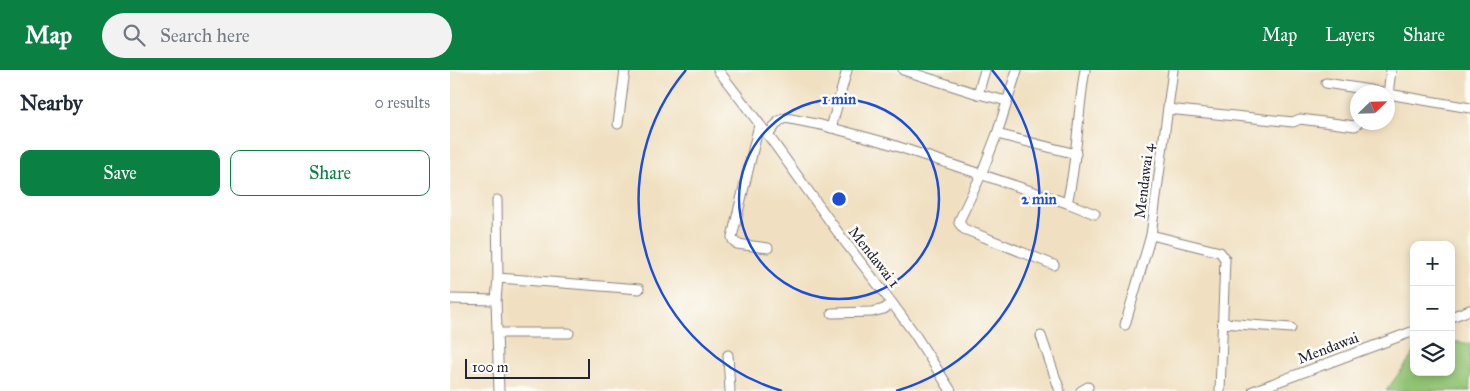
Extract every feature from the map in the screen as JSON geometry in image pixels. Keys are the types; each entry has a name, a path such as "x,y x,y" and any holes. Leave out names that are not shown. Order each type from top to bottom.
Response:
{"street":[{"path":"618,124 625,70"},
{"name":"Mendawai 1","path":"718,70 914,333 951,391"},
{"path":"831,128 847,70"},
{"path":"903,70 1006,102"},
{"path":"978,94 985,70"},
{"path":"1017,70 981,175 960,218 960,224 961,228 1054,265"},
{"path":"1067,203 1076,154 1079,111 1086,70"},
{"name":"Mendawai 4","path":"1173,70 1151,235 1223,254 1225,259 1220,391"},
{"path":"1388,85 1391,70"},
{"path":"1326,83 1350,88"},
{"path":"1395,95 1470,108"},
{"path":"1168,109 1293,122 1300,118 1350,125"},
{"path":"768,135 779,121 786,118 831,128 884,142 1095,214"},
{"path":"759,125 732,237 737,244 768,248"},
{"path":"996,134 1076,154"},
{"path":"497,200 498,278 496,300 499,391"},
{"path":"1126,325 1151,235"},
{"path":"498,278 638,289"},
{"path":"450,299 496,300"},
{"path":"832,313 872,312 884,309 892,303"},
{"path":"1455,316 1470,310"},
{"path":"1223,323 1291,328"},
{"name":"Mendawai","path":"1253,391 1410,332"},
{"path":"498,333 569,333"},
{"path":"1041,336 1060,391"},
{"path":"728,355 730,391"}],"green space":[{"path":"1455,342 1470,344 1470,391 1386,391 1410,358 1410,376 1455,376"}]}
